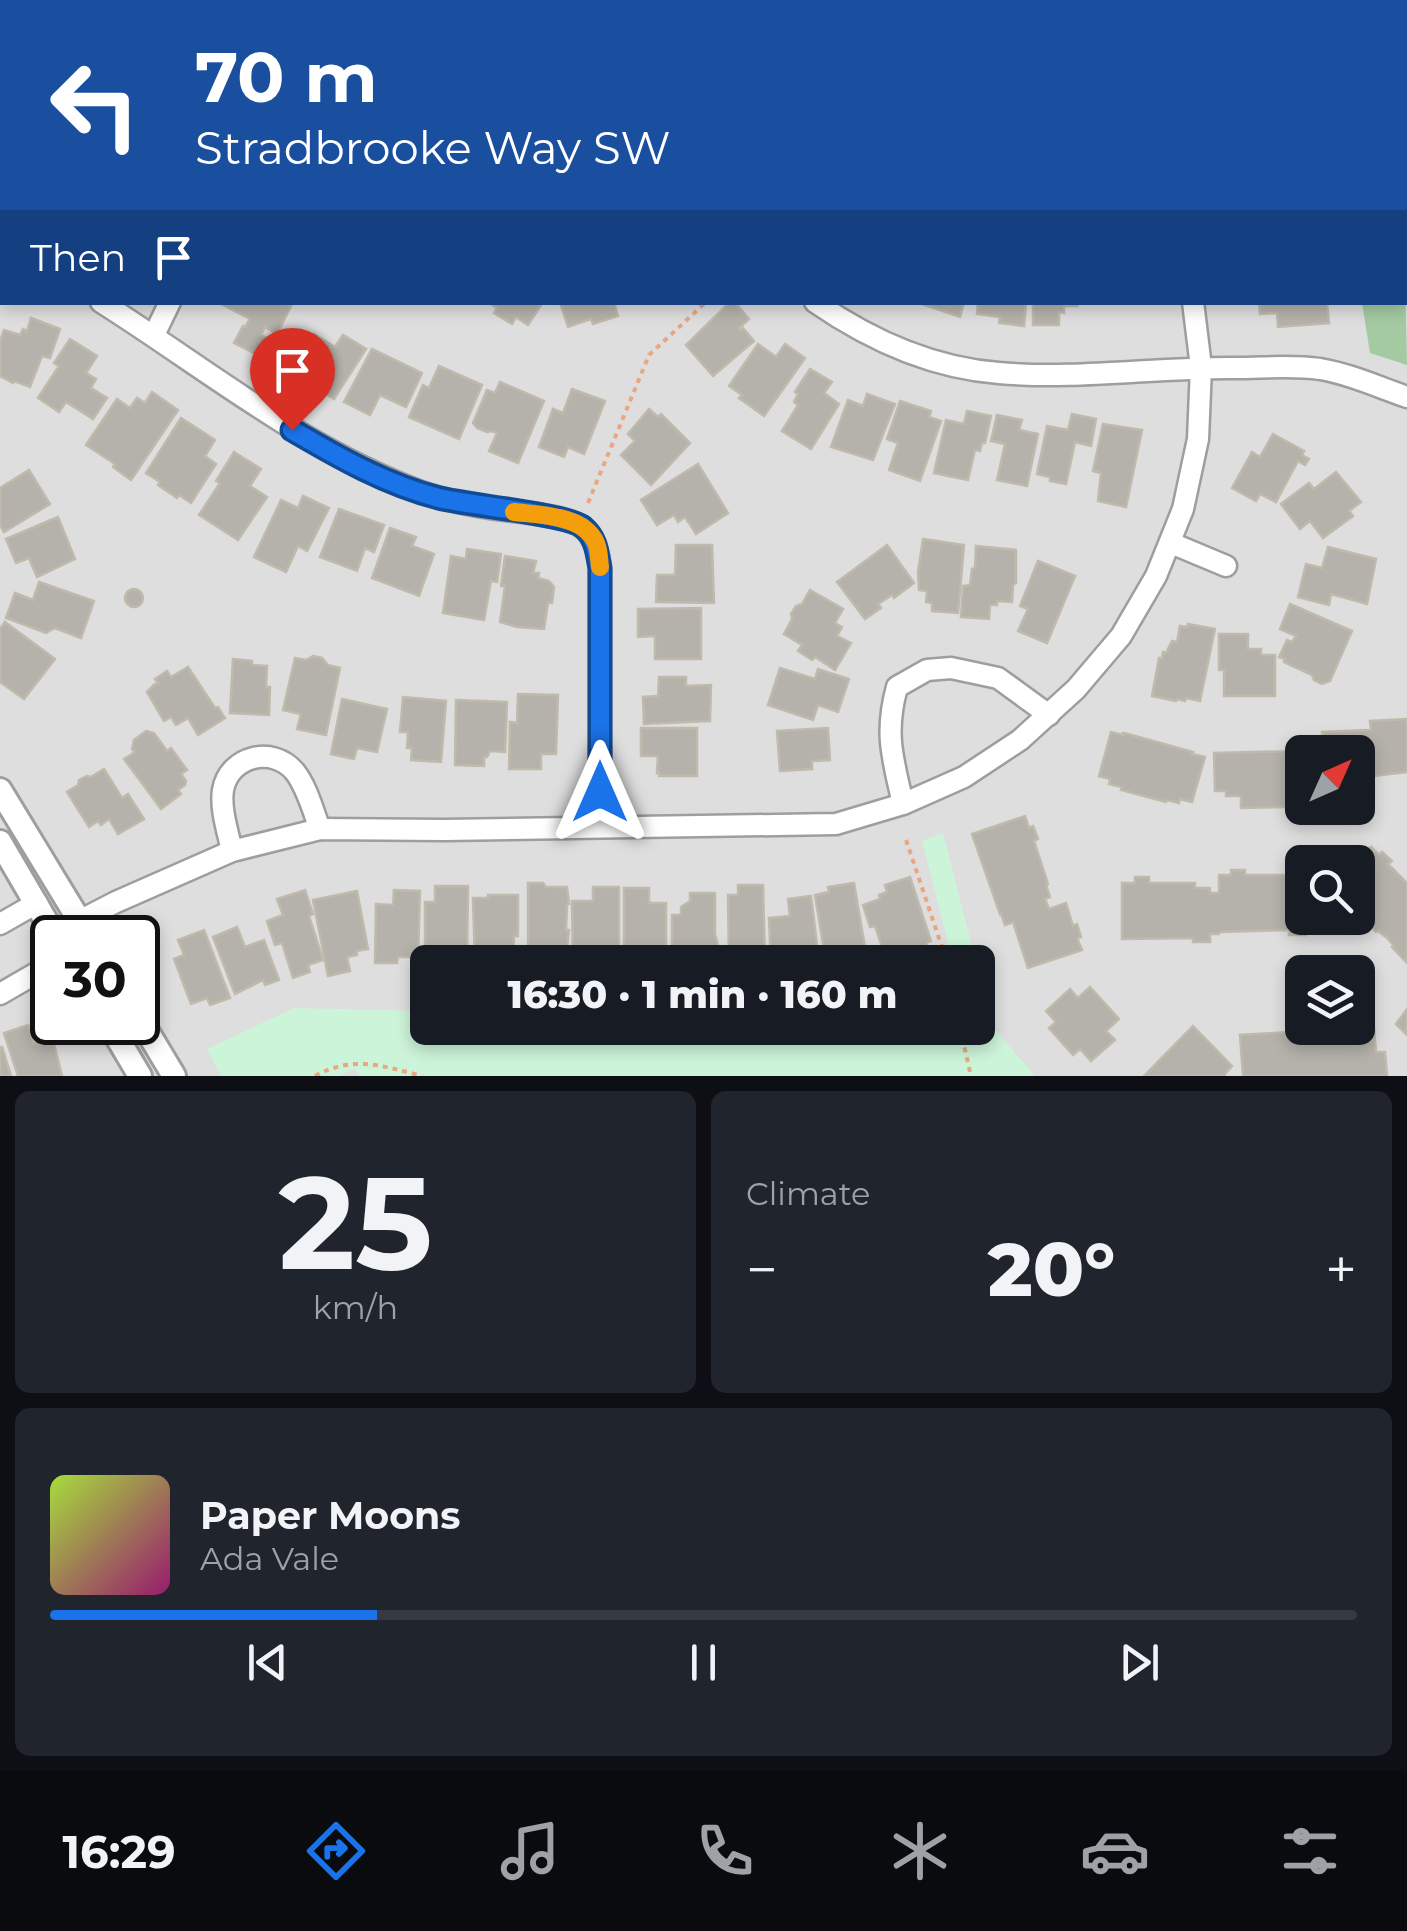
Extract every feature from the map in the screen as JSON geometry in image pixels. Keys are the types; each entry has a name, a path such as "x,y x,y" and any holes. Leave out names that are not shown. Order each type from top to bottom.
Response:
{"street":[{"path":"106,305 292,430 366,470 436,497 581,525 596,542 600,568 600,827"},
{"path":"154,336 169,305"},
{"path":"820,305 873,338 935,362 968,369 1038,375 1201,368 1318,369 1407,398"},
{"path":"101,915 116,902 232,851 320,829 836,824 934,792 992,760 1049,715 1100,663 1148,591 1171,543 1198,439 1201,368 1193,305"},
{"path":"1171,543 1226,566"},
{"path":"903,804 889,744 897,687 927,670 951,668 998,678 1049,715"},
{"path":"232,851 223,805 224,784 236,766 255,757 277,758 294,771 320,829"},
{"path":"0,790 76,915"},
{"path":"0,842 44,915"},
{"path":"0,924 37,903"},
{"path":"0,994 30,977"},
{"path":"122,1045 140,1076"},
{"path":"155,1045 174,1076"}],"path":[{"path":"581,525 649,354 703,305"},
{"path":"906,840 940,945"},
{"path":"964,1045 972,1076"},
{"path":"315,1076 332,1066 357,1062 422,1076"}],"shaded area":[{"path":"0,305 1407,305 1407,1076 0,1076"}],"green space":[{"path":"1362,305 1406,305 1407,365 1370,353"},
{"path":"943,833 972,945 949,945 922,841"},
{"path":"294,1008 410,1011 410,1045 995,1045 995,1030 1035,1076 360,1076 355,1068 340,1076 221,1076 207,1049"}],"building":[{"path":"223,305 291,306 277,334 265,327 261,335 269,339 260,356 234,343 250,319"},
{"path":"492,305 541,305 528,325 516,317 512,324 494,313 497,308"},
{"path":"561,305 615,305 618,316 568,327"},
{"path":"727,305 737,305 749,319 739,328 754,341 713,376 686,345"},
{"path":"925,305 963,305 960,317"},
{"path":"978,305 1026,305 1024,326 999,323 1000,317 977,314"},
{"path":"1033,305 1077,305 1064,306 1064,313 1059,312 1059,325 1033,325"},
{"path":"1259,305 1327,305 1329,323 1278,327 1277,313 1260,314"},
{"path":"31,318 60,329 50,358 42,356 30,387 0,376 0,341 4,330 20,335 23,329 27,331"},
{"path":"314,334 335,347 343,335 366,349 334,399 291,371"},
{"path":"70,339 97,356 86,373 96,379 91,388 107,398 93,419 66,402 59,412 38,398 59,366 54,363"},
{"path":"758,344 776,357 785,344 805,358 764,416 729,386"},
{"path":"372,349 422,373 406,407 380,395 370,415 344,402"},
{"path":"439,366 482,385 459,439 409,417 423,385 429,388"},
{"path":"810,369 832,382 824,393 839,404 811,449 782,431 798,405 794,402 798,394 795,392"},
{"path":"500,382 544,401 518,463 489,451 497,433 477,428 473,423 487,390 495,393"},
{"path":"572,389 605,401 584,454 568,447 564,457 539,447 553,409 563,413"},
{"path":"152,392 178,410 131,480 86,445 117,399 130,408 137,398 145,403"},
{"path":"867,394 895,404 873,460 831,447 848,400 863,406"},
{"path":"900,401 931,411 929,417 941,421 920,481 889,470 898,443 887,439"},
{"path":"649,409 658,417 661,414 690,443 651,485 621,455 635,441 628,434"},
{"path":"967,411 991,416 985,443 980,451 975,450 968,480 934,473 946,420 964,424"},
{"path":"1072,414 1096,419 1091,446 1075,442 1066,484 1050,481 1050,477 1037,474 1047,426 1068,430"},
{"path":"997,415 1022,420 1019,430 1038,434 1027,486 997,480 1005,444 991,441"},
{"path":"181,418 215,440 205,456 216,464 191,503 179,495 177,498 146,473"},
{"path":"1103,424 1142,430 1126,507 1098,501 1101,473 1093,471"},
{"path":"1273,434 1304,451 1302,455 1309,459 1305,465 1298,461 1276,502 1260,494 1256,501 1232,488 1252,452 1260,457"},
{"path":"234,452 261,469 250,486 267,497 238,540 199,515"},
{"path":"698,464 728,513 696,534 685,517 678,522 674,515 657,525 641,500"},
{"path":"29,470 50,504 4,532 0,525 0,488"},
{"path":"1336,472 1361,502 1349,511 1353,516 1323,538 1310,521 1300,529 1281,504 1309,483 1314,489"},
{"path":"303,496 329,508 307,551 298,546 286,572 254,557 281,500 298,508"},
{"path":"339,509 384,525 374,552 365,548 357,571 320,557"},
{"path":"58,517 75,559 37,577 29,558 16,563 6,539"},
{"path":"390,528 416,537 412,546 434,554 419,596 372,578"},
{"path":"923,539 964,545 958,613 932,611 932,603 926,602 927,591 919,590"},
{"path":"676,545 712,545 714,603 656,602 657,575 675,575"},
{"path":"887,545 914,583 878,604 881,608 865,619 837,582"},
{"path":"976,546 1016,550 1012,602 997,601 997,605 990,605 989,619 961,617 963,586 970,585"},
{"path":"1328,547 1376,559 1367,604 1331,594 1329,605 1298,597 1306,564 1322,568"},
{"path":"467,549 501,554 497,582 491,581 484,620 443,613 451,556 466,559"},
{"path":"505,556 536,561 533,573 539,573 538,578 554,587 544,629 500,622"},
{"path":"1038,561 1075,576 1047,643 1018,631 1028,609 1020,606"},
{"path":"39,582 94,601 81,638 55,628 46,633 6,618 15,593 33,600"},
{"path":"134,589 143,598 134,607 125,598"},
{"path":"810,590 843,609 835,623 842,627 837,636 851,643 835,670 798,651 802,645 784,634 791,614"},
{"path":"1290,604 1352,631 1330,681 1322,684 1279,657 1287,640 1292,642 1296,636 1280,629"},
{"path":"701,608 701,659 655,659 655,636 638,637 638,609"},
{"path":"5,622 55,659 24,699 0,682 0,629"},
{"path":"1180,626 1215,629 1200,701 1152,696 1159,658 1172,641 1177,642"},
{"path":"1219,634 1248,634 1248,649 1261,649 1261,655 1275,655 1275,696 1224,696"},
{"path":"313,656 340,668 326,735 297,729 301,714 283,710 295,658 306,660"},
{"path":"233,659 267,666 269,715 230,713"},
{"path":"188,667 225,718 198,735 188,718 176,725 171,717 164,721 147,692 159,684 155,679 167,671 171,677"},
{"path":"780,668 815,679 818,669 849,679 838,712 818,705 813,720 768,705"},
{"path":"659,677 686,677 686,686 711,685 710,721 644,724 643,697 658,696"},
{"path":"518,694 558,695 556,754 541,754 541,769 509,769 510,722 517,723"},
{"path":"403,697 446,701 441,762 411,760 408,732 400,732"},
{"path":"342,699 387,709 377,752 357,748 354,759 331,754"},
{"path":"456,700 507,702 505,752 490,751 484,757 484,766 455,765"},
{"path":"1407,719 1407,772 1375,776 1375,735 1322,735 1371,730 1370,721"},
{"path":"641,728 697,728 697,776 659,776 658,756 641,756"},
{"path":"828,728 830,760 812,761 812,769 780,771 777,731"},
{"path":"146,731 154,733 167,751 171,748 187,770 181,774 186,781 178,790 181,794 161,809 124,759 135,752 134,740"},
{"path":"1111,732 1205,757 1192,802 1166,802 1121,790 1122,787 1109,784 1110,779 1099,776"},
{"path":"1285,751 1285,807 1241,808 1241,796 1215,791 1214,753"},
{"path":"104,769 122,798 128,794 144,819 118,834 109,819 89,827 67,792 79,780"},
{"path":"1025,816 1038,839 1034,841 1048,884 1050,897 1045,899 1049,909 1066,903 1073,926 1077,924 1082,950 1028,968 1013,922 1005,925 1000,914 972,834"},
{"path":"1375,851 1392,861 1388,864 1407,883 1407,963 1387,938 1376,932"},
{"path":"1231,870 1245,870 1245,875 1285,875 1285,930 1220,932 1210,934 1210,942 1193,942 1193,938 1122,939 1122,883 1135,883 1135,877 1149,877 1149,883 1195,883 1195,888 1210,888 1210,893 1219,893 1219,875 1231,875"},
{"path":"910,877 931,941 927,945 882,945 863,905 880,899 879,895 887,892 885,885"},
{"path":"528,883 567,887 567,945 528,945"},
{"path":"854,883 865,945 823,945 815,895 829,892 828,887"},
{"path":"738,885 763,885 765,945 729,945 728,895 738,895"},
{"path":"435,886 468,886 467,945 425,945 425,902 435,902"},
{"path":"593,887 619,887 619,945 573,945 572,901 593,901"},
{"path":"624,888 649,888 649,903 666,903 666,945 624,945"},
{"path":"305,890 323,960 308,965 310,972 293,978 282,943 275,945 267,921 283,915 277,899"},
{"path":"394,890 420,891 418,945 410,945 410,957 398,957 397,963 375,963 376,904 393,905"},
{"path":"357,891 368,949 347,957 350,971 328,976 313,900"},
{"path":"690,893 715,893 718,945 672,945 672,915 681,915 681,907 690,901"},
{"path":"518,895 518,936 514,936 514,945 474,945 473,898"},
{"path":"811,896 817,945 770,945 769,918 790,916 788,899"},
{"path":"237,927 245,947 264,940 279,980 265,985 263,980 235,994 213,937"},
{"path":"204,930 230,998 210,1005 207,998 191,1004 174,959 184,955 178,940"},
{"path":"1090,987 1119,1019 1106,1031 1115,1040 1091,1061 1080,1049 1073,1055 1049,1028 1056,1022 1046,1011 1070,989 1078,998"},
{"path":"1407,1009 1407,1035 1396,1024"},
{"path":"28,1025 30,1045 54,1045 62,1076 18,1076 4,1033"},
{"path":"1193,1026 1232,1066 1225,1076 1144,1076"},
{"path":"1285,1032 1285,1045 1375,1045 1375,1040 1376,1052 1385,1052 1387,1076 1243,1076 1240,1035"},
{"path":"2,1047 11,1076 0,1076"}],"slow traffic":[{"path":"514,512 581,525 596,542 600,567"}],"route":[{"path":"292,430 352,463 415,490 581,525 596,542 600,568 600,792"}]}
